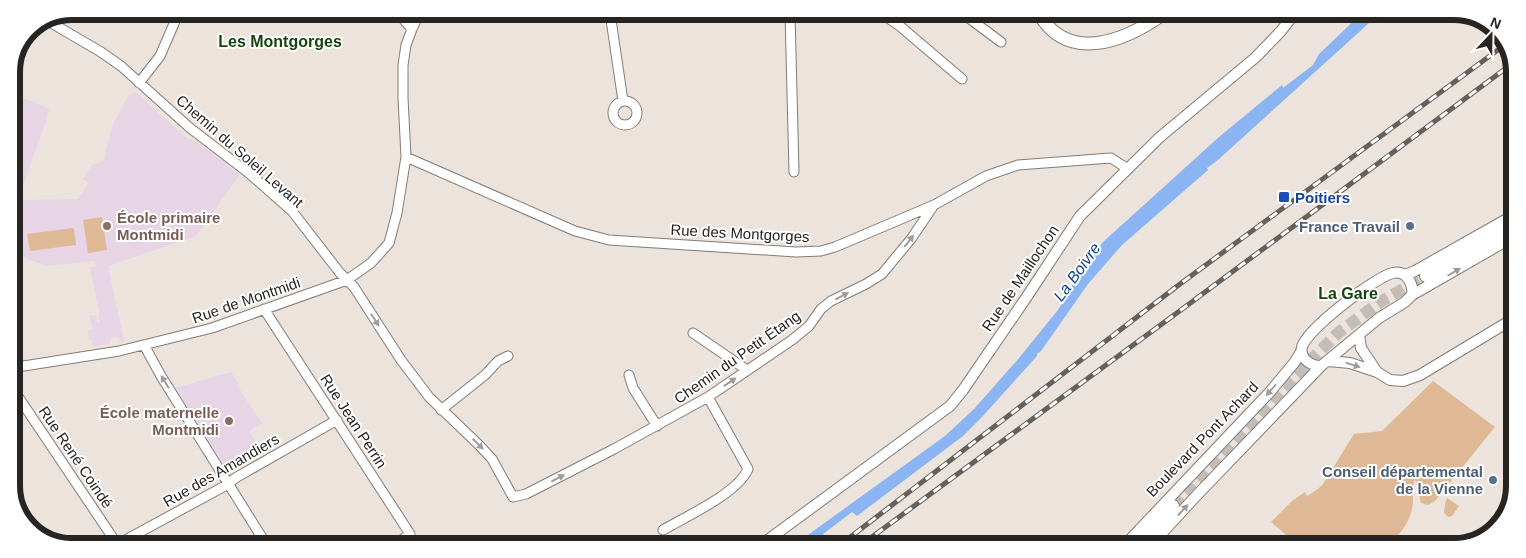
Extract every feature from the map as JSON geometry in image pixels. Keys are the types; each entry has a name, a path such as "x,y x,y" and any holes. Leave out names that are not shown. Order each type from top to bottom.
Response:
{"main road":[{"path":"1043,20 1062,37 1076,43 1088,44 1106,42 1123,37 1154,20"},
{"path":"1426,276 1506,231"},
{"name":"Boulevard Pont Achard","path":"1143,538 1173,506"}],"street":[{"path":"139,82 160,56 176,20"},
{"path":"405,20 412,29"},
{"name":"Rue de Montmidi","path":"20,366 144,345 212,328 347,280 371,263 389,243 397,213 406,157 403,98 404,65 406,45 416,20"},
{"path":"611,20 623,100"},
{"path":"790,20 794,172"},
{"path":"891,20 962,79"},
{"path":"971,20 1001,42"},
{"name":"Rue de Maillochon","path":"771,538 950,406 1028,295 1080,216 1160,137 1256,57 1289,20"},
{"name":"Chemin du Soleil Levant","path":"53,24 101,52 120,66 190,128 250,174 292,212 354,287 413,378 441,410 492,459 513,496"},
{"name":"Rue des Montgorges","path":"406,157 575,231 609,240 796,252 821,251 835,248 934,205 986,176 1018,165 1111,158 1128,169"},
{"name":"Chemin du Petit Étang","path":"513,496 526,494 540,487 708,397 809,326 821,309 831,301 882,274 911,240 934,205"},
{"path":"1412,295 1412,286 1405,275 1506,219"},
{"path":"1157,538 1324,363 1379,318 1405,302 1412,295 1506,241"},
{"name":"Boulevard Pont Achard","path":"1132,538 1269,393 1294,363 1310,334 1345,303 1374,282 1396,272 1405,275"},
{"name":"Rue Jean Perrin","path":"264,309 410,534 404,538"},
{"path":"1359,335 1361,348 1377,372 1383,377 1396,381 1412,379 1506,323"},
{"path":"693,333 747,370"},
{"path":"144,345 161,376 262,538"},
{"path":"1301,352 1308,362 1350,363 1377,372"},
{"path":"441,410 486,375 498,361 508,356"},
{"path":"629,375 633,388 657,426"},
{"path":"663,530 728,492 744,478 748,470 708,397"},
{"name":"Rue René Coindé","path":"20,399 114,538"},
{"name":"Rue des Amandiers","path":"129,538 337,420"}],"shaded area":[{"name":"École primaire Montmidi","path":"135,92 189,140 190,138 225,162 239,176 196,236 108,266 124,341 121,342 118,337 111,338 110,344 93,347 92,339 89,340 88,330 93,329 89,316 96,315 97,322 100,322 90,268 96,267 95,261 46,266 20,256 20,200 78,199 89,183 83,179 91,166 103,161 113,124 130,93"},
{"name":"École primaire Montmidi","path":"20,97 50,109 20,194"},
{"path":"102,217 107,250 88,253 83,220"},
{"path":"74,228 76,245 30,251 27,234"},
{"name":"École maternelle Montmidi","path":"231,372 243,395 262,423 249,431 263,453 232,471 227,469 175,388"},
{"path":"1433,381 1495,427 1435,501 1428,505 1421,503 1415,479 1412,510 1407,522 1396,538 1290,538 1271,522 1292,501 1305,492 1307,496 1323,484 1354,434 1382,431"},
{"path":"1447,498 1459,506 1452,516 1448,517 1444,513"}],"water":[{"name":"La Boivre","path":"1355,20 1372,20 1207,168 1208,170 1122,245 1088,284 1037,356 963,436 857,516 852,512 823,534 826,538 804,538 945,436 974,409 1058,310 1075,279 1103,242 1219,137 1282,85 1283,88 1313,65 1319,54"}],"tunnel":[{"path":"1173,506 1339,332 1382,301 1426,276"}],"railway":[{"path":"849,538 1180,284 1500,48"},
{"path":"871,538 1506,68"}],"place":[{"name":"Poitiers","path":"1284,197"},
{"name":"École primaire Montmidi","path":"107,226"},
{"name":"France Travail","path":"1410,226"},
{"name":"École maternelle Montmidi","path":"229,421"},
{"name":"Conseil départemental de la Vienne","path":"1493,480"}],"district":[{"name":"Les Montgorges","path":"280,41"},
{"name":"La Gare","path":"1348,293"}]}
